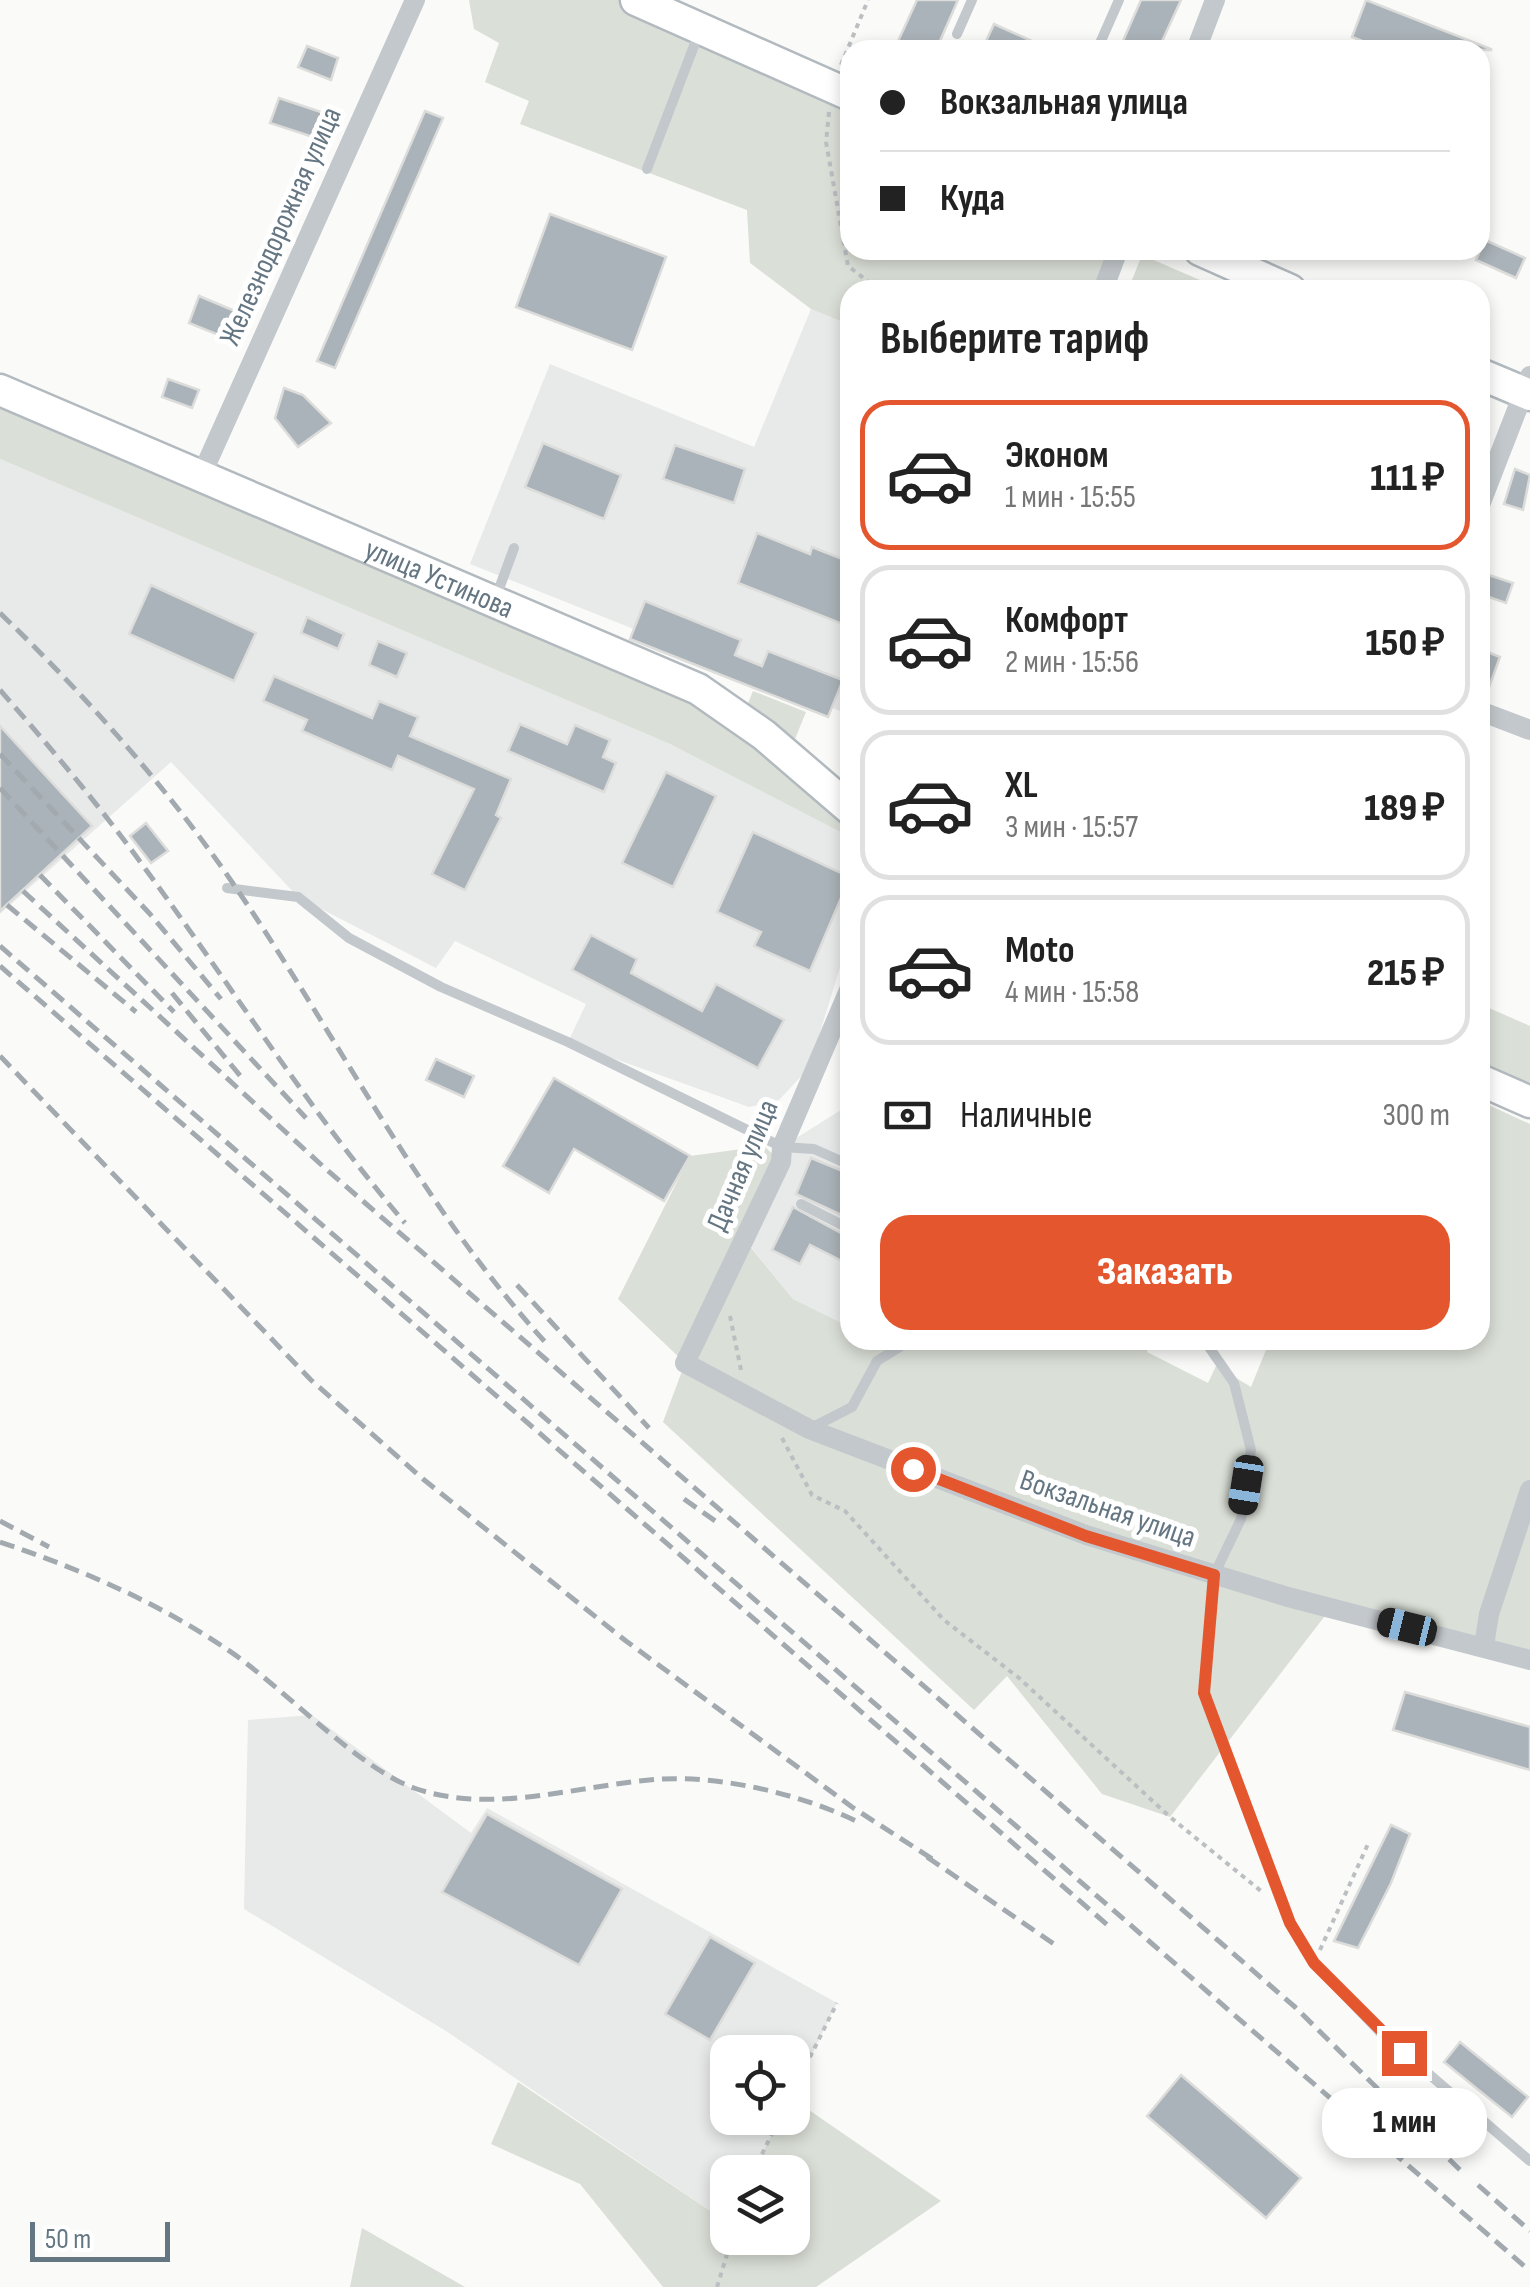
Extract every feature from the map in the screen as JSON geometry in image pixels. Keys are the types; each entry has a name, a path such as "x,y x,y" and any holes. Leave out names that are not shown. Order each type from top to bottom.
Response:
{"street":[{"name":"Железнодорожная улица","path":"200,476 415,0"},
{"path":"636,0 840,91"},
{"path":"1200,40 1216,0"},
{"path":"1222,260 1268,280"},
{"path":"1490,377 1528,388 1490,481"},
{"name":"улица Устинова","path":"0,390 698,689 764,735 840,801"},
{"path":"1490,715 1530,730"},
{"name":"Дачная улица","path":"685,1363 780,1162 782,1147 840,1011"},
{"path":"1490,1084 1530,1102"},
{"name":"Вокзальная улица","path":"685,1363 809,1429 1086,1536 1214,1575 1530,1660"},
{"path":"1484,1646 1489,1614 1530,1490"}],"lane":[{"path":"957,34 972,0"},
{"path":"1101,40 1119,0"},
{"path":"647,170 700,29"},
{"path":"494,602 514,548"},
{"path":"227,888 298,897 348,938 441,986 568,1042 782,1147 814,1149 840,1161"},
{"path":"801,1204 840,1224"},
{"path":"809,1429 852,1407 877,1361 895,1350"},
{"path":"1211,1350 1234,1384 1251,1450 1241,1519 1214,1575 1204,1693 1287,1914 1314,1963 1380,2032 1530,2160"}],"path":[{"path":"856,40 868,0"},
{"path":"840,94 826,142 840,221"},
{"path":"847,260 848,266 866,280"},
{"path":"724,1280 741,1369 766,1406 812,1495 845,1511 944,1620 1019,1678 1170,1817 1287,1914"},
{"path":"1314,1963 1368,1844"},
{"path":"810,2057 837,2003"},
{"path":"717,2287 727,2255"}],"shaded area":[{"path":"469,0 636,0 840,91 840,260 1114,260 1107,280 840,280 840,321 811,309 750,263 747,210 520,124 529,101 485,82 499,43 474,29"},
{"path":"1140,260 1154,260 1200,280 1132,280"},
{"path":"811,309 840,321 840,711 470,564 550,364 754,447"},
{"path":"0,390 632,662 840,802 840,832 670,744 0,459"},
{"path":"0,459 670,744 840,832 840,967 809,1068 779,1100 749,1107 568,1042 586,1004 455,941 436,968 298,897 171,762 0,914"},
{"path":"753,691 806,712 795,739 746,708"},
{"path":"1490,1008 1530,1026 1530,1094 1490,1077"},
{"path":"1490,1106 1530,1124 1530,1660 1331,1608 1170,1817 1102,1794 1007,1676 974,1710 663,1422 685,1363 618,1299 690,1156 764,1146 781,1162 744,1239 793,1299 840,1322 840,1350 1148,1350 1208,1383 1216,1366 1251,1387 1266,1350 1490,1350"},
{"path":"840,1111 840,1322 793,1299 744,1238 782,1147"},
{"path":"312,1715 471,1833 487,1808 837,2003 810,2058 810,2035 710,2035 710,2135 772,2135 762,2155 710,2155 710,2210 446,2031 244,1909 248,1720"},
{"path":"518,2082 710,2211 710,2255 810,2255 810,2155 762,2155 772,2135 810,2135 810,2111 941,2201 816,2287 663,2287 580,2184 491,2144"},
{"path":"362,2228 465,2287 350,2287"}],"building":[{"path":"917,0 958,0 940,40 899,40"},
{"path":"1141,0 1181,0 1163,40 1123,40"},
{"path":"1366,0 1468,40 1360,40 1352,37"},
{"path":"994,24 1030,40 987,40"},
{"path":"307,46 338,58 331,80 298,67"},
{"path":"279,98 324,113 316,138 270,123"},
{"path":"425,111 443,118 335,368 317,361"},
{"path":"550,214 666,257 632,350 516,307"},
{"path":"1490,242 1525,258 1516,278 1476,260 1490,260"},
{"path":"199,296 242,314 231,340 189,323"},
{"path":"168,379 199,390 192,408 162,397"},
{"path":"284,388 303,395 331,423 298,447 275,418"},
{"path":"543,443 621,475 604,519 525,487"},
{"path":"675,445 745,469 734,503 663,479"},
{"path":"1515,469 1530,475 1523,510 1504,504"},
{"path":"757,533 810,554 812,547 840,558 840,623 738,583"},
{"path":"1490,575 1513,583 1506,603 1490,597"},
{"path":"151,585 256,633 234,681 129,634"},
{"path":"645,601 741,640 735,655 762,666 768,651 840,679 840,687 828,717 630,639"},
{"path":"307,617 344,634 338,649 301,633"},
{"path":"378,641 407,653 397,677 369,665"},
{"path":"1490,653 1500,657 1490,684"},
{"path":"274,676 372,718 379,701 418,717 410,736 511,779 496,815 501,818 465,890 432,874 474,789 398,756 392,770 302,731 307,720 263,701"},
{"path":"520,724 567,744 575,725 610,740 603,757 616,763 604,792 508,751"},
{"path":"0,726 92,826 0,911"},
{"path":"666,772 716,796 673,887 622,863"},
{"path":"146,823 168,851 151,863 130,836"},
{"path":"753,832 840,872 840,900 810,971 754,946 761,932 717,912"},
{"path":"591,935 637,959 631,973 702,1011 716,984 784,1020 758,1068 572,970"},
{"path":"436,1059 474,1076 464,1097 426,1080"},
{"path":"554,1078 690,1156 664,1201 574,1149 549,1193 503,1166"},
{"path":"811,1158 840,1170 840,1214 796,1194"},
{"path":"793,1207 840,1233 840,1260 810,1245 800,1264 772,1250"},
{"path":"1405,1692 1530,1727 1530,1770 1393,1730"},
{"path":"487,1814 622,1889 579,1965 442,1892"},
{"path":"1391,1825 1410,1834 1391,1883 1358,1948 1334,1941"},
{"path":"710,1937 755,1963 710,2040 665,2014"},
{"path":"1460,2042 1528,2097 1512,2117 1444,2062"},
{"path":"1181,2075 1301,2178 1266,2218 1147,2116"}],"railway":[{"path":"0,613 117,736 198,835 263,929 456,1231 546,1343"},
{"path":"0,690 127,844 303,1092 405,1223"},
{"path":"0,754 150,914 221,999"},
{"path":"0,788 306,1118"},
{"path":"40,875 174,1012"},
{"path":"23,891 327,1170 1295,2007 1460,2170"},
{"path":"7,905 136,1012"},
{"path":"0,946 1530,2271"},
{"path":"0,966 1111,1928"},
{"path":"172,993 242,1078"},
{"path":"0,1056 311,1380 423,1479 626,1641 852,1807 937,1862"},
{"path":"517,1285 649,1428"},
{"path":"684,1499 721,1525"},
{"path":"0,1521 49,1547"},
{"path":"0,1542 116,1588 199,1631 247,1664 368,1763 414,1788 444,1796 506,1799 662,1779 712,1781 789,1796 860,1823"},
{"path":"927,1857 1054,1944"},
{"path":"1478,2185 1530,2231"}],"route":[{"path":"913,1469 1086,1536 1214,1575 1204,1693 1290,1923 1314,1963 1404,2053"}]}
